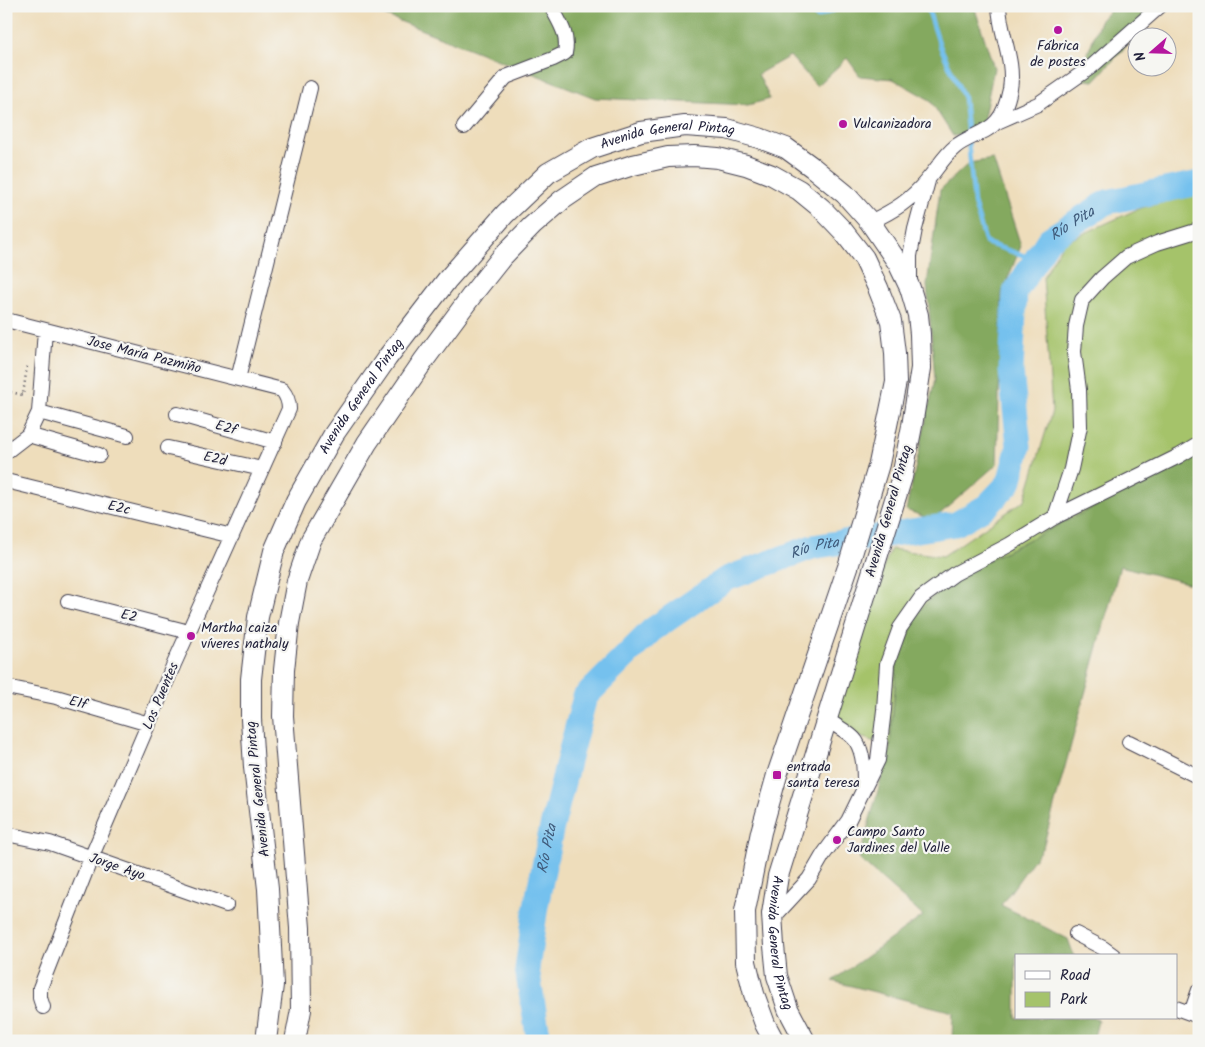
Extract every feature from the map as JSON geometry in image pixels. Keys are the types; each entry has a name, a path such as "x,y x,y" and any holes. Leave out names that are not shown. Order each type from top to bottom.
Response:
{"highway":[{"name":"Avenida General Pintag","path":"266,1041 273,985 268,889 254,767 251,679 258,617 274,551 296,501 334,434 387,358 447,280 505,214 548,173 592,148 641,132 685,126 727,129 758,138 786,148 812,167 845,194 870,222 898,263 910,288 918,314 921,368 902,477 778,876 772,914 777,976 788,1008 805,1041"},
{"name":"Avenida General Pintag","path":"295,1041 301,1010 300,928 283,716 284,670 289,623 297,581 311,540 367,443 424,360 502,258 532,226 562,200 596,177 633,165 668,157 718,158 746,165 772,175 799,190 821,208 843,231 864,258 891,321 895,353 896,382 878,464 848,566 777,775 761,832 744,911 746,962 754,994 765,1024 774,1041"}],"street":[{"path":"464,127 506,76 565,53 567,43 564,32 551,6"},
{"path":"993,125 1004,107 1010,89 1011,65 999,6"},
{"path":"870,222 900,207 913,196 956,146 993,125 1038,104 1091,67 1160,6"},
{"path":"238,379 310,88"},
{"path":"910,288 910,256 913,238 929,178"},
{"path":"1054,517 1072,469 1080,426 1079,390 1074,352 1076,326 1082,300 1102,278 1126,257 1157,243 1199,230"},
{"name":"Jose María Pazmiño","path":"6,320 282,390"},
{"path":"6,452 28,435 38,412 45,330"},
{"name":"Los Puentes","path":"44,1008 40,998 40,988 91,858 289,410 289,402 282,390"},
{"path":"38,412 127,436"},
{"name":"E2f","path":"177,414 275,442"},
{"path":"28,435 99,455"},
{"path":"772,919 809,879 823,855 848,821 878,760 887,664 900,628 921,598 954,574 1009,545 1054,517 1199,444"},
{"name":"E2d","path":"168,448 262,469"},
{"name":"E2c","path":"6,481 232,536"},
{"name":"E2","path":"68,601 190,632"},
{"name":"E1f","path":"6,687 56,697 149,724"},
{"path":"826,720 855,740 864,769 864,788"},
{"path":"855,740 881,733"},
{"path":"1128,742 1199,777"},
{"name":"Jorge Ayo","path":"6,834 50,843 226,905"},
{"path":"1076,934 1111,954"},
{"path":"1178,1009 1195,1014 1199,990"}],"path":[{"path":"6,391 23,395"}],"green space":[{"path":"381,6 974,6 994,68 981,132 953,136 930,100 893,79 860,76 847,58 817,86 790,56 758,74 770,99 748,105 595,98 379,13"},
{"path":"1114,6 1163,6 1143,28 1128,28 1128,44 1094,81 1078,79 1100,21"},
{"path":"993,159 1021,246 1002,293 997,464 933,520 906,510 935,379 927,285 940,190 969,163"},
{"path":"1199,194 1199,455 954,577 897,663 890,747 831,727 866,609 891,549 943,556 1025,500 1052,411 1043,277 1063,243 1140,208"},
{"path":"1199,455 1199,586 1120,566 1043,847 1001,905 1068,939 1073,954 1015,954 1015,1020 1098,1020 1093,1041 952,1041 953,1012 832,981 923,916 859,859 890,747 897,664 918,612 954,577"}],"waterway":[{"path":"795,6 818,17 843,6"},
{"path":"927,6 940,46 964,98 974,203 986,243 1028,257"},
{"name":"Río Pita","path":"539,1041 527,969 536,906 551,831 585,697 652,630 726,579 812,547 956,524 987,506 1009,483 1019,446 1011,371 1015,292 1049,239 1107,202 1199,183"}],"place":[{"name":"Fábrica de postes","path":"1058,30"},
{"name":"Vulcanizadora","path":"843,124"},
{"name":"Martha caiza víveres nathaly","path":"191,636"},
{"name":"entrada santa teresa","path":"777,775"},
{"name":"Campo Santo Jardines del Valle","path":"837,840"}]}
